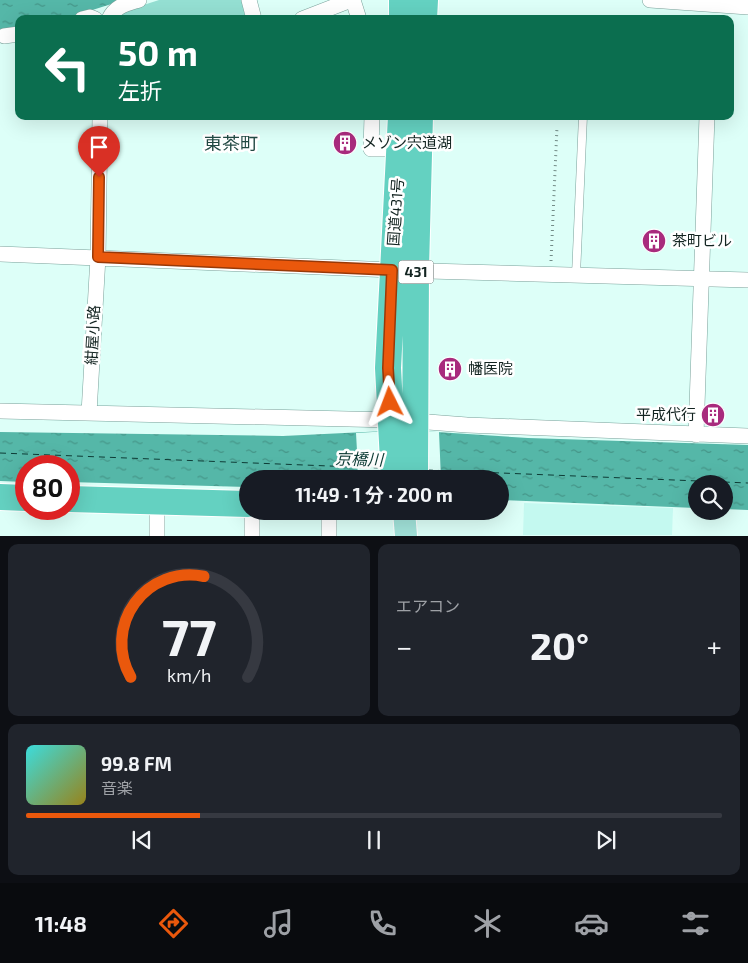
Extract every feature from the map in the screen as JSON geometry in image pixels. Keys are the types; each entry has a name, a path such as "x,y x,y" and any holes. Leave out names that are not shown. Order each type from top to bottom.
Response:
{"highway":[{"path":"402,0 402,15"},
{"path":"424,15 425,0"},
{"name":"国道431号","path":"401,120 404,269 403,424"},
{"name":"国道431号","path":"404,269 420,120"},
{"name":"431","path":"395,470 403,424"},
{"name":"431","path":"403,424 413,470"},
{"path":"0,498 15,498"},
{"path":"80,499 239,504"}],"main road":[{"path":"405,520 406,536"}],"street":[{"path":"111,15 120,6 139,0"},
{"path":"249,0 253,15"},
{"path":"313,15 352,0 358,15"},
{"path":"650,0 711,12 748,8"},
{"name":"紺屋小路","path":"89,413 98,257 100,120"},
{"path":"372,120 372,149 400,149"},
{"path":"696,434 707,120"},
{"path":"0,254 748,280"},
{"path":"0,411 467,425 748,436"},
{"path":"157,501 157,536"},
{"path":"252,520 252,536"},
{"path":"329,520 329,536"}],"lane":[{"path":"576,275 583,120"}],"path":[{"path":"550,274 557,127"}],"shaded area":[{"path":"159,0 245,0 245,15 120,15 125,11"},
{"path":"524,503 673,508 672,535 523,535"}],"water":[{"path":"0,0 124,0 77,15 15,15 15,30 0,32"},
{"name":"京橋川","path":"406,430 528,438 748,445 748,510 733,509 733,475 688,475 688,508 509,500 509,470 239,470 239,487 80,482 80,455 15,455 15,482 0,481 0,432 283,436"}],"pier":[{"path":"406,430 439,432 441,470 357,470 356,433"}],"ferry route":[{"path":"0,453 380,468"},
{"path":"509,473 748,483"}],"place":[{"name":"メゾン宍道湖","path":"345,143"},
{"name":"茶町ビル","path":"654,241"},
{"name":"幡医院","path":"450,369"},
{"name":"平成代行","path":"713,415"}],"district":[{"name":"東茶町","path":"231,144"}],"route":[{"path":"99,177 98,257 392,270 388,368 390,402"}]}
